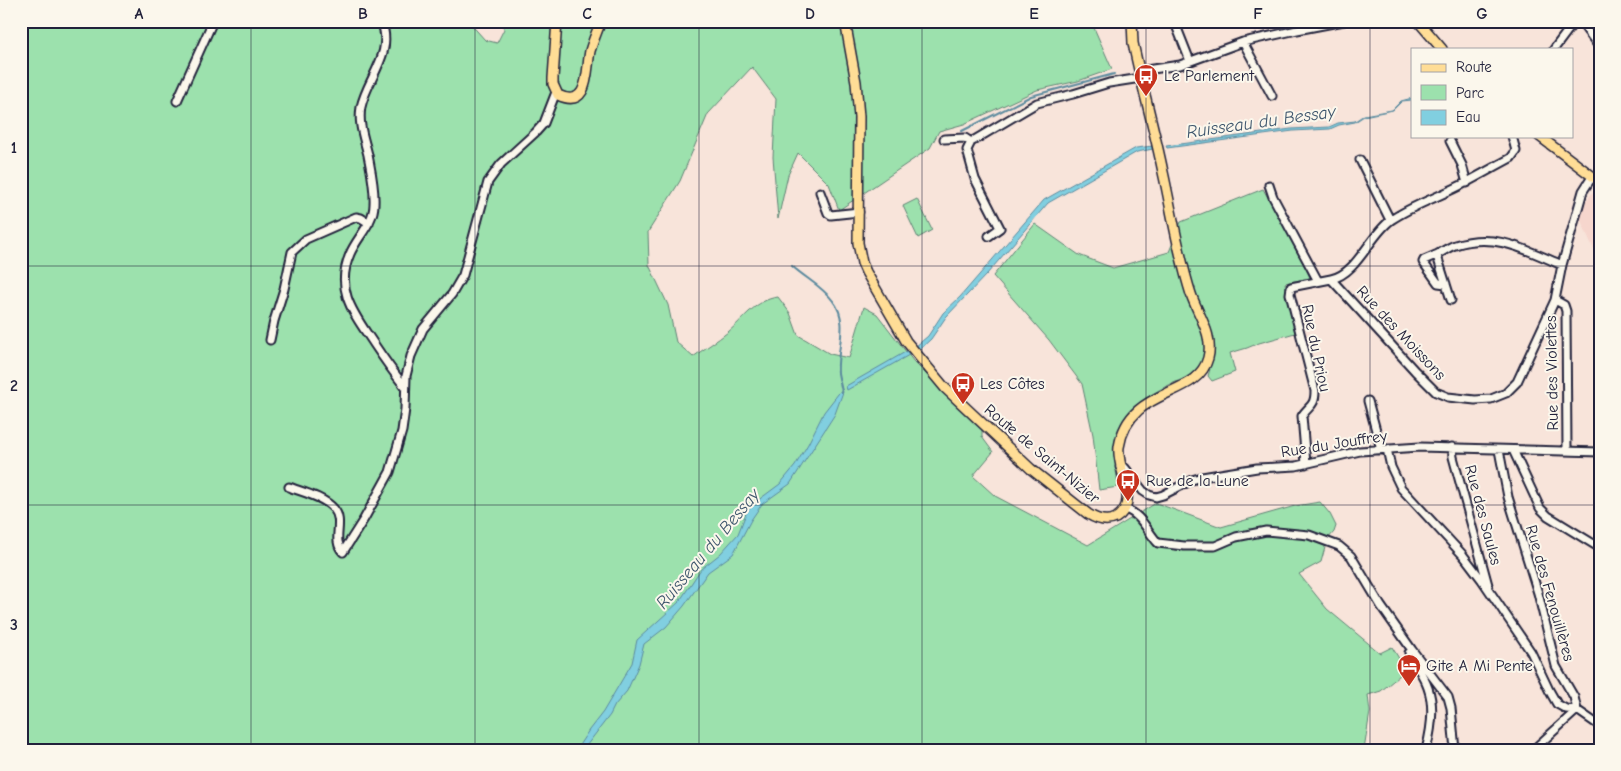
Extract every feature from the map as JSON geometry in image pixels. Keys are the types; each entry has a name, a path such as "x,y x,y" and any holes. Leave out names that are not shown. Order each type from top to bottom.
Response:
{"main road":[{"path":"557,21 553,78 556,92 566,99 574,98 582,92 586,82 592,45 601,21"},
{"name":"Route de Saint-Nizier","path":"845,21 856,82 859,117 858,243 866,272 906,341 962,406 1031,469 1088,514 1096,519 1109,520 1121,514 1128,502 1128,494 1119,457 1121,439 1126,424 1132,415 1150,401 1195,378 1204,367 1209,351 1208,333 1187,281 1133,42 1132,21"},
{"path":"1418,21 1441,48"},
{"path":"1542,138 1596,180"}],"street":[{"path":"177,101 214,21"},
{"path":"989,236 1000,228 975,179 967,150 971,142 1037,103 1109,82 1180,65 1243,42 1344,21"},
{"path":"1555,48 1575,21"},
{"path":"1580,21 1600,48"},
{"path":"381,22 384,41 381,60 364,98 360,118 368,155 374,206 369,223 349,256 345,275 345,290 352,310 361,326 395,376 405,387"},
{"path":"1177,28 1190,61"},
{"path":"1243,42 1272,96"},
{"path":"289,486 319,499 334,509 339,519 337,541 343,552 390,472 402,431 406,409 405,387 408,366 418,339 429,320 452,294 463,275 488,182 501,164 544,123 556,92"},
{"path":"944,140 965,138 971,142"},
{"path":"1269,185 1273,197 1318,281 1337,278 1351,267 1377,233 1390,220 1430,198 1466,183 1513,156 1516,151 1513,138"},
{"path":"1450,141 1462,165 1466,183"},
{"path":"1360,160 1390,220"},
{"name":"Rue des Moissons","path":"1331,279 1436,392 1448,397 1475,400 1491,399 1506,393 1517,382 1555,300 1562,265 1583,191 1596,180"},
{"path":"820,192 830,215 858,212"},
{"path":"270,340 292,252 296,246 306,239 356,217 369,223"},
{"path":"1446,284 1438,283 1423,262 1448,248 1463,243 1482,241 1511,243 1562,265"},
{"path":"1438,254 1437,256 1451,300"},
{"name":"Rue du Priou","path":"1306,464 1302,416 1315,400 1315,391 1290,290 1294,285 1318,281"},
{"name":"Rue des Violettes","path":"1555,300 1564,305 1566,311 1568,450"},
{"name":"Rue des Fenouillères","path":"1368,401 1390,466 1402,488 1462,555 1489,591 1531,652 1548,690 1557,704 1566,709 1577,710 1574,697 1556,666 1538,593 1508,497 1499,450"},
{"name":"Rue du Jouffrey","path":"1120,467 1125,468 1143,491 1149,495 1156,496 1163,495 1202,477 1257,468 1296,466 1360,451 1452,447 1600,452"},
{"name":"Rue des Saules","path":"1452,447 1454,462 1489,591"},
{"name":"Rue des Fenouillères","path":"1513,450 1540,508 1548,516 1600,548"},
{"path":"1124,509 1141,519 1158,543 1184,546 1215,546 1236,537 1266,531 1309,535 1339,546 1351,556 1381,606 1448,697 1451,708 1455,750"},
{"path":"1412,650 1409,653 1428,687 1431,704 1426,750"},
{"path":"1533,750 1577,710 1600,726"}],"shaded area":[{"path":"1596,187 1600,191 1600,266 1598,266 1599,261 1578,214"}],"green space":[{"path":"21,21 468,21 485,40 497,43 504,29 503,21 1091,21 1112,69 1078,81 1037,90 964,124 939,131 930,148 839,210 829,184 798,153 788,175 778,219 773,157 776,99 752,67 708,114 680,181 648,232 649,265 668,305 676,342 693,357 728,332 751,310 763,302 778,297 790,313 798,335 830,354 849,358 864,307 877,314 914,362 982,430 982,437 993,452 973,476 995,496 1088,545 1156,503 1221,527 1295,506 1320,502 1330,514 1336,526 1334,532 1327,540 1321,562 1299,574 1327,609 1380,653 1392,647 1406,670 1381,691 1368,695 1370,712 1364,750 21,750"},
{"path":"1263,189 1299,252 1310,278 1285,283 1295,333 1230,353 1235,372 1212,381 1208,376 1210,369 1165,387 1138,404 1119,429 1115,444 1118,487 1099,490 1093,435 1082,384 1049,340 993,276 1035,224 1079,255 1113,268 1169,252 1181,222"},
{"path":"917,199 932,230 918,238 903,206"}],"water":[{"path":"1411,98 1411,100 1402,101 1393,110 1364,116 1355,122 1330,129 1293,131 1167,148 1166,146 1291,129 1329,127 1338,123 1355,121 1364,115 1392,110 1401,101"},
{"path":"1153,146 1153,149 1137,152 1048,203 987,274 946,317 931,339 918,351 915,347 928,336 943,313 960,297 1044,200 1136,148"},
{"path":"907,351 909,355 847,390 846,386"},
{"path":"842,389 843,392 835,414 790,484 762,504 733,554 708,572 684,606 666,627 644,644 639,664 627,691 583,750 576,750 603,712 632,663 637,640 679,602 701,569 720,554 738,534 747,511 780,484 795,466 824,412"}],"waterway":[{"path":"962,131 1031,96 1114,74"},
{"path":"792,266 824,291 838,309 842,327 838,364 842,392"}],"place":[{"name":"Le Parlement","path":"1146,97"},
{"name":"Les Côtes","path":"963,405"},
{"name":"Rue de la Lune","path":"1128,502"},
{"name":"Gite A Mi Pente","path":"1409,687"}],"water label":[{"name":"Ruisseau du Bessay","path":"1261,122"},
{"name":"Ruisseau du Bessay","path":"708,549"}]}
